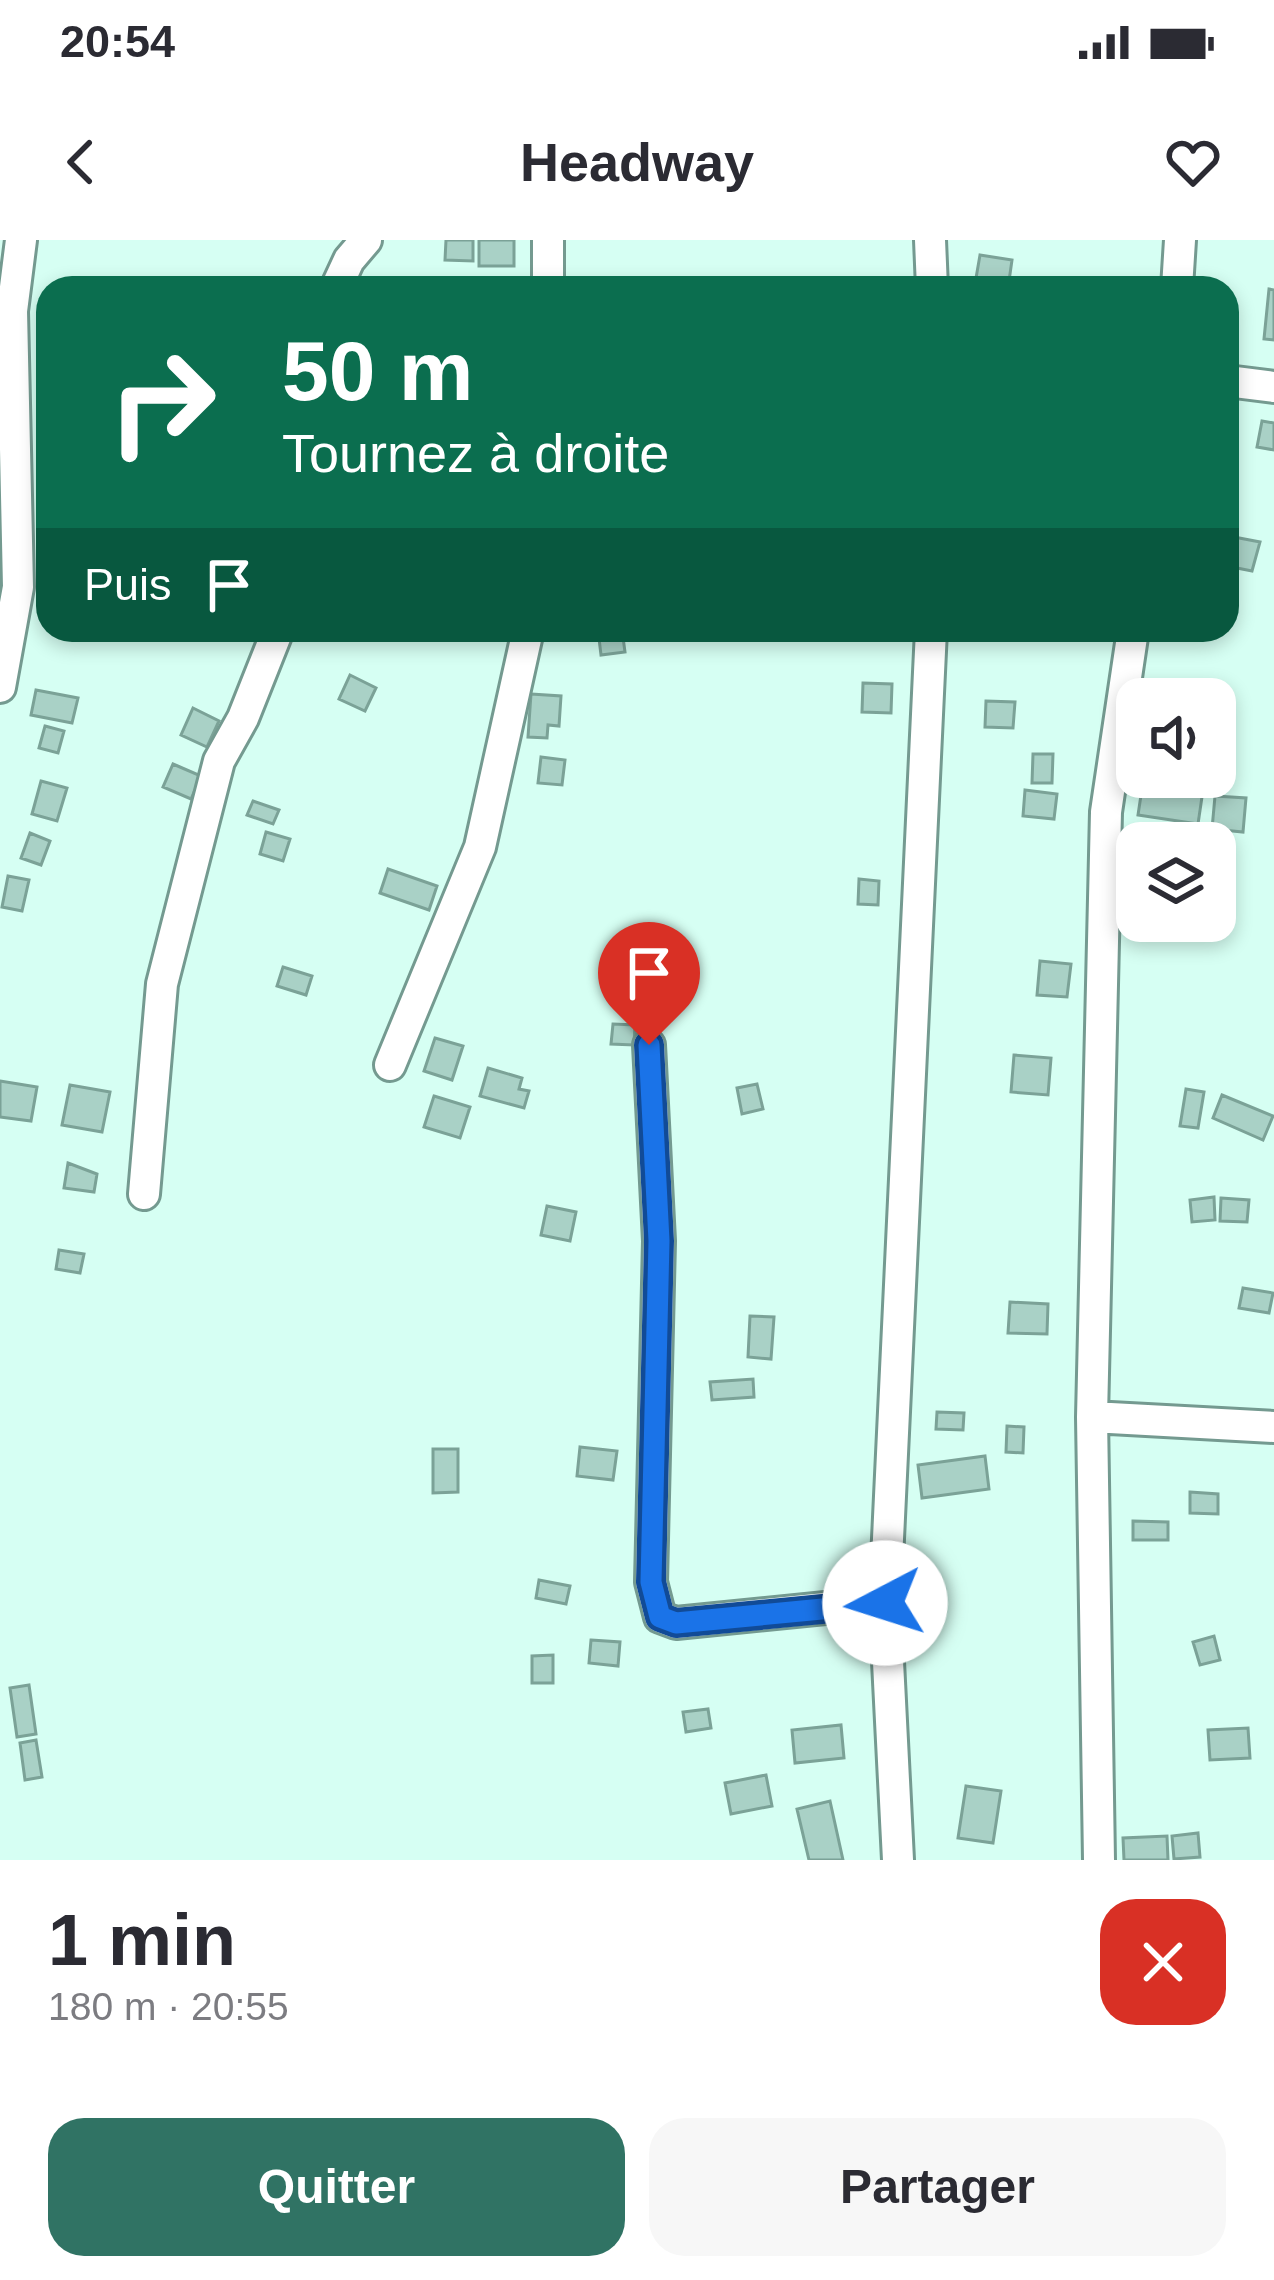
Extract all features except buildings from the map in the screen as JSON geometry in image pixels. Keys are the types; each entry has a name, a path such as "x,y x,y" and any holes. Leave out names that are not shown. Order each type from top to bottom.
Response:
{"street":[{"path":"0,687 18,586 12,311 21,240"},
{"path":"342,276 366,240"},
{"path":"548,240 548,276"},
{"path":"930,240 932,276"},
{"path":"1178,276 1180,240"},
{"path":"1239,383 1274,387"},
{"path":"144,1194 162,984 219,761 243,718 273,642"},
{"path":"390,1065 479,847 525,642"},
{"path":"898,1860 885,1603 930,642"},
{"path":"1099,1860 1092,1417 1106,812 1131,642"},
{"path":"649,1045 659,1241 651,1582 660,1617 676,1623 885,1603"},
{"path":"1092,1417 1274,1427"}],"route":[{"path":"649,1045 659,1241 651,1582 660,1617 676,1623 885,1603"}]}
